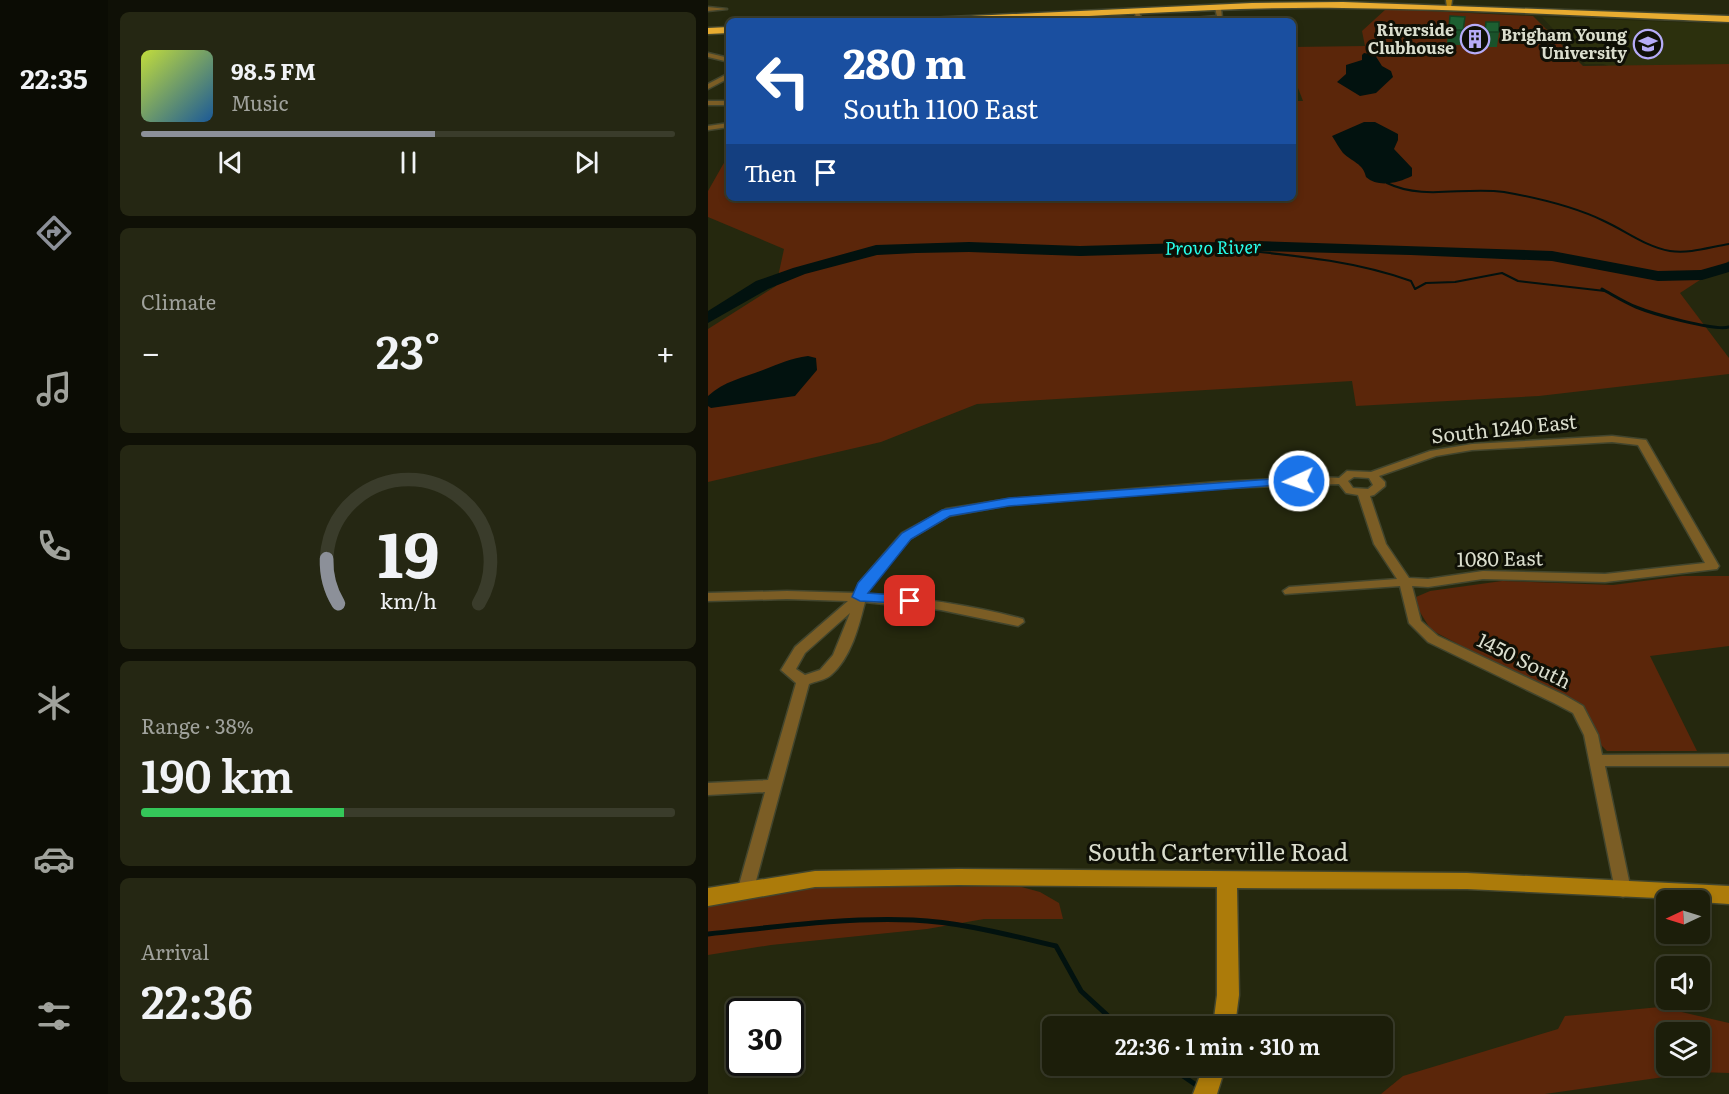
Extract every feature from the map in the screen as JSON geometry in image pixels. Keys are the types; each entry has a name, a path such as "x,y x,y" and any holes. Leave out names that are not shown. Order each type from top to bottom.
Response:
{"highway":[{"path":"1040,18 1136,11 1449,3 1729,19"},
{"path":"708,31 726,30"}],"street":[{"path":"1206,18 1220,17 1218,8"},
{"path":"708,9 724,9"},
{"path":"1136,11 1138,18"},
{"path":"708,55 726,59"},
{"path":"710,85 726,77"},
{"path":"710,103 726,103"},
{"path":"708,128 726,125"},
{"name":"South 1240 East","path":"1342,482 1351,473 1372,475 1434,453 1472,447 1611,439 1642,442 1713,566"},
{"path":"802,681 825,673 839,657 854,622 863,586 906,536 946,513 974,506 1229,484 1320,480 1342,482 1350,491 1363,494 1371,493 1379,486 1379,482 1372,475"},
{"name":"1450 South","path":"1363,494 1380,544 1405,582 1415,623 1433,639 1549,693 1578,710 1591,735 1623,890"},
{"name":"1080 East","path":"1289,591 1405,582 1428,583 1483,575 1605,578 1713,566"},
{"path":"708,597 770,594 887,597 979,611 1018,622"},
{"path":"802,681 788,670 800,650 860,597"},
{"path":"745,892 802,681"},
{"path":"1596,761 1729,760"},
{"path":"708,789 773,786"},
{"name":"South Carterville Road","path":"708,897 815,879 971,877 1467,881 1729,895"},
{"path":"1225,1016 1228,995 1227,879"},
{"path":"1205,1094 1211,1076"}],"shaded area":[{"path":"1386,9 1533,16 1583,66 1729,64 1729,261 1680,293 1729,358 1729,374 1539,396 1356,406 1352,381 977,404 881,442 708,482 708,329 776,286 784,249 708,217 708,191 726,159 726,201 1296,201 1296,101 1303,101 1296,83 1296,47 1365,46 1362,31"},
{"name":"Brigham Young University","path":"1542,17 1729,24 1729,64 1613,68 1603,64 1585,64"},
{"path":"1364,53 1375,55 1382,66 1391,71 1393,77 1376,93 1360,96 1337,82 1346,74 1346,65 1362,60"},
{"path":"1364,122 1375,122 1398,134 1394,149 1412,168 1412,176 1401,181 1376,182 1366,177 1360,166 1343,153 1332,136"},
{"path":"808,356 816,358 817,370 795,396 711,408 708,406 708,396 727,383 785,361"},
{"path":"1682,576 1729,576 1729,646 1650,656 1697,751 1607,751 1601,745 1589,717 1574,704 1431,630 1418,609 1416,597 1430,591 1502,581 1613,585"},
{"path":"1018,886 1040,892 1059,903 1063,919 984,919 927,929 771,945 708,955 708,904 803,888"},
{"path":"1656,1007 1656,1010 1673,1010 1729,1023 1729,1073 1710,1072 1710,1022 1656,1022 1656,1076 1671,1076 1545,1094 1381,1094 1403,1076 1558,1029 1565,1016"}],"building":[{"path":"1450,16 1465,17 1463,30 1449,28"},
{"path":"1486,22 1499,22 1499,32 1485,32"}],"waterway":[{"path":"1387,183 1415,191 1504,192 1542,200 1592,216 1644,242 1670,251 1692,251 1729,244"},
{"name":"Provo River","path":"708,318 762,285 799,271 876,250 916,248 969,247 1080,251 1256,246 1411,250 1552,256 1658,276 1702,275 1729,267"},
{"path":"1221,248 1341,263 1411,281 1415,289 1426,283 1455,282 1502,273 1518,281 1605,291"},
{"path":"1602,289 1632,305 1656,314 1711,327 1729,327"},
{"path":"708,934 810,923 887,919 949,923 1003,933 1056,946 1081,991 1108,1016"},
{"path":"1183,1076 1199,1087"}],"place":[{"name":"Riverside Clubhouse","path":"1475,39"},
{"name":"Brigham Young University","path":"1648,44"}],"route":[{"path":"910,601 887,597 860,597 863,586 906,536 946,513 974,506 1009,502 1229,484 1299,481"}]}
